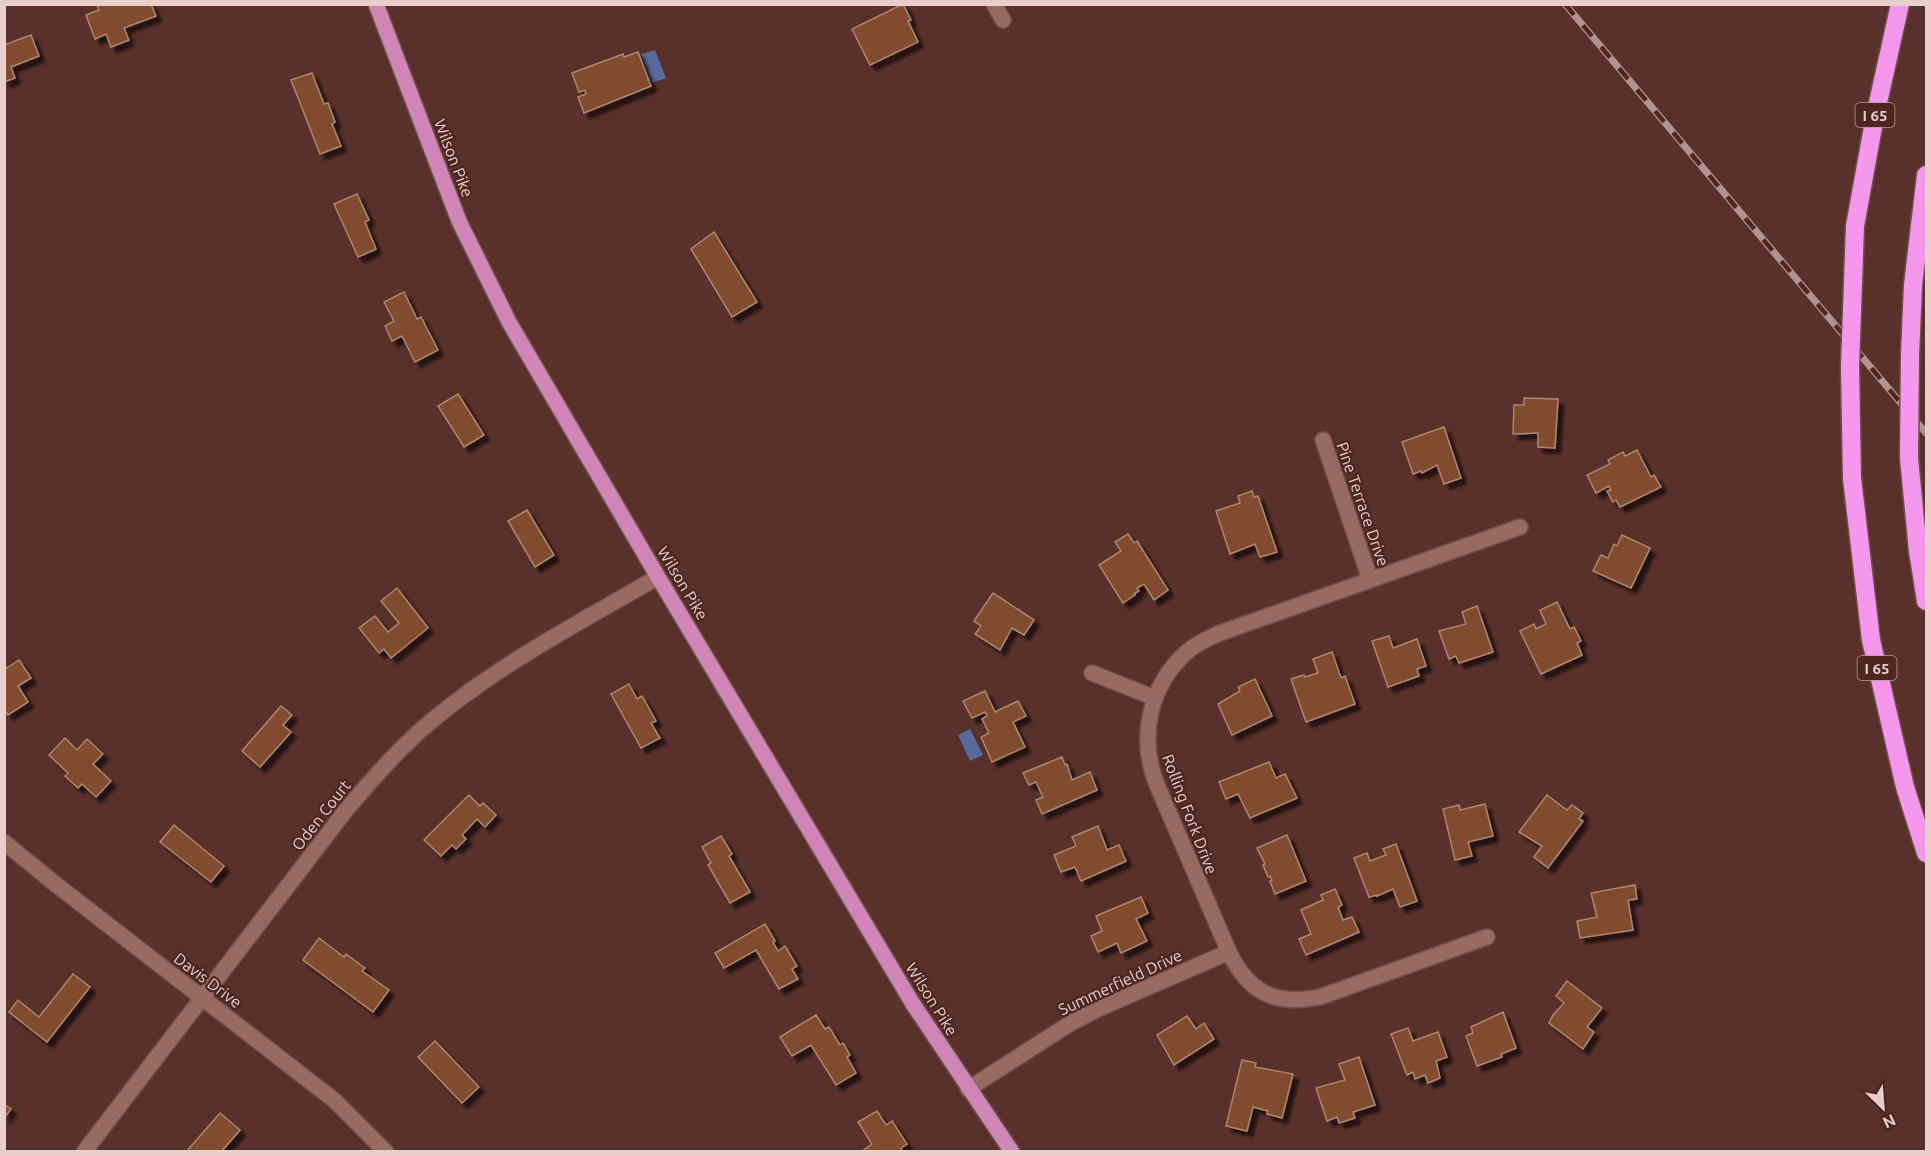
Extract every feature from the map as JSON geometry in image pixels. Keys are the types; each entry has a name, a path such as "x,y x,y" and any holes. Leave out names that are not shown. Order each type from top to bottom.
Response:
{"highway":[{"name":"I 65","path":"1900,4 1875,116 1855,226 1850,366 1852,478 1871,640 1905,787 1926,853"},
{"path":"1926,175 1912,285 1909,458 1918,551 1926,601"}],"main road":[{"name":"Wilson Pike","path":"376,4 459,221 509,322 658,578 913,1005 1012,1152"}],"street":[{"path":"994,4 1003,20"},
{"name":"Pine Terrace Drive","path":"1323,440 1370,579"},
{"name":"Rolling Fork Drive","path":"1487,937 1320,997 1305,1000 1278,998 1265,993 1240,974 1229,952 1152,774 1147,751 1147,732 1155,698 1168,674 1188,650 1202,641 1520,527"},
{"name":"Oden Court","path":"84,1152 346,810 382,768 434,718 483,682 658,578"},
{"path":"1092,673 1155,698"},
{"name":"Davis Drive","path":"4,842 334,1100 386,1152"},
{"name":"Summerfield Drive","path":"968,1089 1063,1028 1100,1008 1229,952"}],"water":[{"path":"655,50 666,78 652,83 641,54"},
{"path":"970,729 983,755 970,761 958,735"}],"building":[{"path":"101,4 151,4 156,16 124,28 129,40 111,47 106,34 95,39 86,15 99,10 97,6"},
{"path":"903,4 918,42 870,65 852,29"},
{"path":"31,35 39,56 11,67 15,78 4,82 4,45"},
{"path":"638,52 651,86 584,113 578,97 586,94 585,90 579,92 572,73 623,54 624,57"},
{"path":"312,73 324,104 328,103 335,122 332,124 341,146 320,154 291,80"},
{"path":"357,194 369,220 365,222 376,249 358,257 334,204"},
{"path":"714,232 757,302 732,317 691,249"},
{"path":"404,292 417,319 421,317 438,350 415,362 402,336 392,341 385,326 394,321 384,302"},
{"path":"458,394 484,435 464,447 438,406"},
{"path":"1524,398 1558,399 1555,448 1538,447 1538,433 1513,434 1514,405 1524,405"},
{"path":"1444,427 1461,478 1444,484 1437,465 1422,473 1421,471 1413,474 1402,442"},
{"path":"1637,450 1651,477 1654,475 1661,487 1620,507 1616,500 1613,502 1607,491 1611,490 1609,486 1596,493 1587,475 1610,464 1608,460 1623,452 1625,456"},
{"path":"1252,491 1254,497 1258,496 1277,552 1260,557 1255,544 1230,554 1216,511 1240,503 1238,496"},
{"path":"527,510 554,555 535,567 508,521"},
{"path":"1128,534 1134,543 1137,541 1168,590 1154,600 1144,584 1137,588 1139,591 1135,595 1123,603 1099,565 1121,551 1115,542"},
{"path":"1622,535 1650,548 1631,588 1593,571 1601,555 1608,558 1614,544 1617,546"},
{"path":"397,588 428,628 391,658 384,649 379,653 359,628 375,616 388,632 399,623 381,601"},
{"path":"993,593 1034,620 1024,635 1012,628 1000,650 975,634 981,626 974,621"},
{"path":"1557,602 1570,629 1574,627 1581,641 1577,643 1582,655 1541,674 1520,631 1534,624 1536,629 1546,624 1540,610"},
{"path":"1477,606 1493,652 1459,663 1456,656 1449,659 1439,631 1466,624 1462,612"},
{"path":"1389,636 1393,648 1417,639 1426,666 1417,669 1419,676 1388,687 1372,641"},
{"path":"1332,652 1341,678 1345,676 1355,704 1306,722 1291,679 1318,673 1313,659"},
{"path":"19,660 31,678 18,686 28,702 8,715 4,709 4,664 7,668"},
{"path":"1255,679 1272,716 1232,735 1218,704 1240,691 1238,687"},
{"path":"629,684 637,699 642,696 656,721 651,723 660,738 641,748 611,694"},
{"path":"985,691 995,712 1018,701 1026,716 1013,722 1025,747 992,762 981,737 989,733 982,719 987,716 985,712 972,718 963,701"},
{"path":"281,706 292,715 283,725 291,732 260,767 242,751"},
{"path":"65,738 77,750 87,739 103,754 93,764 111,781 96,797 82,784 78,788 65,776 68,773 49,755"},
{"path":"1062,757 1072,780 1090,772 1097,790 1042,814 1036,800 1043,797 1036,782 1029,785 1023,773"},
{"path":"1269,762 1276,778 1285,774 1297,798 1250,818 1238,794 1226,799 1219,782"},
{"path":"469,795 480,806 483,803 496,815 485,827 477,819 462,835 466,839 456,849 452,845 441,856 424,840"},
{"path":"1547,795 1567,810 1572,805 1583,813 1579,819 1583,821 1548,868 1534,857 1542,846 1519,832"},
{"path":"1485,804 1493,836 1468,842 1472,856 1455,860 1443,809 1459,805 1460,810"},
{"path":"174,825 224,866 211,882 160,842"},
{"path":"1098,826 1107,850 1119,845 1126,861 1081,881 1075,867 1061,872 1054,855 1076,846 1072,837"},
{"path":"1287,835 1306,881 1275,894 1270,881 1272,880 1270,876 1268,877 1263,865 1265,864 1257,848"},
{"path":"721,836 732,854 729,856 750,892 730,903 708,865 711,863 702,847"},
{"path":"1396,844 1417,901 1400,907 1393,889 1369,897 1354,858 1367,853 1370,861 1386,855 1383,849"},
{"path":"1635,885 1637,899 1628,900 1633,930 1580,938 1577,921 1597,917 1591,893"},
{"path":"1335,889 1342,905 1338,907 1343,920 1352,917 1359,932 1306,955 1299,939 1311,934 1301,910 1323,900 1321,895"},
{"path":"1141,897 1148,913 1136,919 1147,941 1121,953 1117,943 1098,952 1091,936 1102,931 1096,916"},
{"path":"765,924 778,951 785,946 797,966 792,969 798,979 779,989 756,950 724,968 715,953"},
{"path":"319,938 344,957 346,954 365,968 362,971 389,990 373,1012 303,960"},
{"path":"73,974 90,987 47,1042 9,1012 18,1000 39,1017"},
{"path":"1567,981 1602,1008 1587,1027 1594,1032 1583,1049 1549,1023 1564,1003 1556,996"},
{"path":"1503,1012 1516,1048 1501,1054 1502,1057 1477,1066 1466,1036 1473,1033 1471,1027"},
{"path":"816,1015 825,1029 829,1027 840,1045 843,1043 850,1055 847,1057 856,1073 836,1085 811,1045 792,1056 780,1037"},
{"path":"1187,1016 1196,1029 1204,1023 1214,1039 1174,1065 1157,1035"},
{"path":"1408,1028 1413,1041 1438,1032 1447,1057 1436,1061 1440,1078 1428,1083 1425,1075 1415,1079 1413,1072 1407,1075 1391,1034"},
{"path":"435,1041 479,1087 462,1103 418,1057"},
{"path":"1359,1057 1375,1105 1353,1112 1355,1118 1339,1123 1337,1117 1327,1121 1316,1088 1345,1080 1339,1064"},
{"path":"1242,1060 1256,1063 1255,1067 1293,1074 1282,1118 1253,1107 1247,1131 1226,1126"},
{"path":"4,1104 11,1109 4,1118"},
{"path":"877,1111 886,1125 892,1121 907,1144 901,1148 903,1152 861,1152 872,1144 858,1122"},
{"path":"220,1113 240,1130 221,1152 186,1152"}],"railway":[{"path":"1565,4 1926,433"}]}
